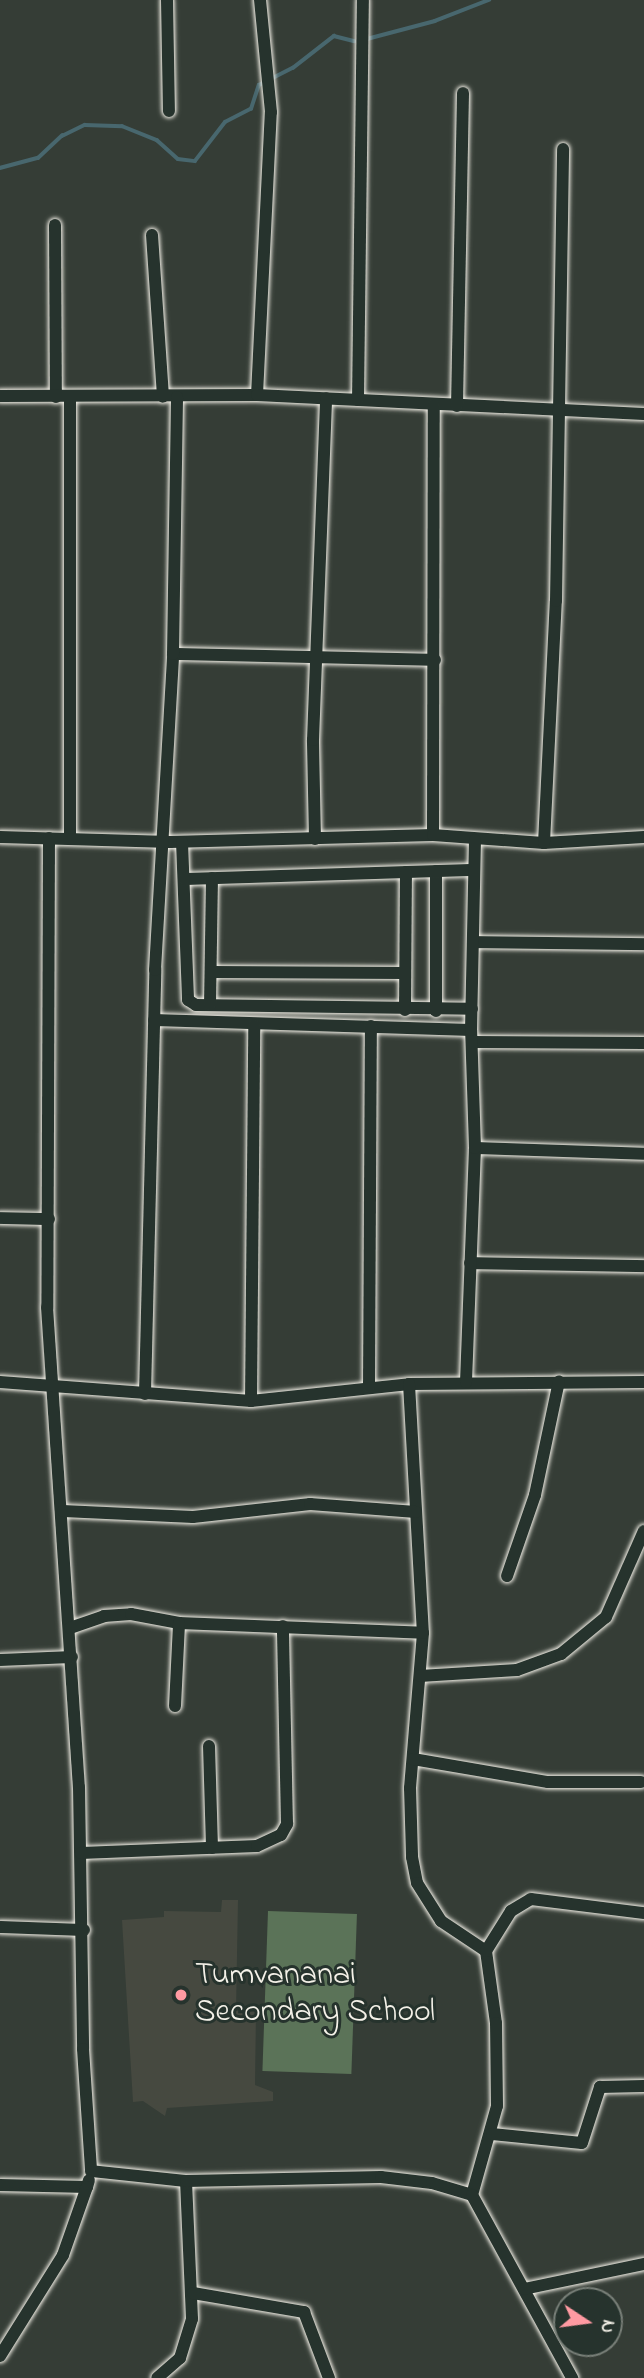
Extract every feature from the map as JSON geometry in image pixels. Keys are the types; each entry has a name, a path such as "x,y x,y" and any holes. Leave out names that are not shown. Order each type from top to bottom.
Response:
{"street":[{"path":"167,0 169,111"},
{"path":"257,396 271,112 260,0"},
{"path":"358,400 363,0"},
{"path":"457,406 463,93"},
{"path":"544,843 560,409 563,149"},
{"path":"55,225 63,398 70,839"},
{"path":"145,1394 160,841 173,654 170,397 152,234"},
{"path":"0,396 257,396 644,414"},
{"path":"315,839 315,656 326,398"},
{"path":"433,835 434,406"},
{"path":"173,654 435,660"},
{"path":"0,837 182,842 433,835 475,841 544,843 644,838"},
{"path":"0,2356 63,2255 91,2171 83,2049 84,1930 72,1657 47,1307 49,838"},
{"path":"466,1382 475,1148 471,1036 472,870 475,841"},
{"path":"182,842 186,992 188,1000 196,1005 436,1011 472,1009"},
{"path":"184,879 472,870"},
{"path":"436,871 436,1011"},
{"path":"405,872 405,1010"},
{"path":"211,1005 212,878"},
{"path":"473,942 644,944"},
{"path":"211,972 405,973"},
{"path":"154,1020 254,1025 371,1026 471,1036 644,1043"},
{"path":"251,1401 254,1025"},
{"path":"369,1387 371,1026"},
{"path":"475,1148 644,1154"},
{"path":"0,1218 49,1219"},
{"path":"470,1263 644,1266"},
{"path":"508,1576 535,1495 559,1381"},
{"path":"0,1382 251,1401 409,1384 644,1382"},
{"path":"409,1384 423,1633 408,1826 417,1884 441,1921 486,1951"},
{"path":"63,1511 193,1517 310,1504 416,1512"},
{"path":"420,1676 505,1672 561,1654 606,1617 644,1531"},
{"path":"70,1628 114,1614 179,1623 423,1633"},
{"path":"175,1706 179,1623"},
{"path":"81,1853 212,1848 274,1842 287,1824 283,1626"},
{"path":"0,1660 72,1657"},
{"path":"209,1746 212,1848"},
{"path":"413,1759 548,1782 641,1782"},
{"path":"472,2194 492,2133 499,2058 486,1951 511,1911 531,1899 644,1913"},
{"path":"0,1927 84,1930"},
{"path":"492,2133 582,2143 600,2087 644,2086"},
{"path":"91,2171 186,2181 381,2177 432,2183 472,2194 572,2378"},
{"path":"157,2378 180,2358 188,2339 193,2293 186,2181"},
{"path":"0,2185 87,2187"},
{"path":"524,2288 644,2264"},
{"path":"193,2293 304,2312 329,2378"}],"shaded area":[{"name":"Tumvananai Secondary School","path":"222,1900 238,1900 236,2011 256,2012 255,2085 273,2092 273,2101 167,2108 165,2116 143,2101 133,2102 122,1920 164,1917 164,1911 221,1912"}],"green space":[{"path":"268,1911 357,1914 351,2074 262,2071"}],"waterway":[{"path":"367,39 435,21 489,0"},
{"path":"0,168 38,158 62,136 85,125 122,126 157,140 178,159 195,161 225,122 251,109 259,85 293,68 334,36 354,41"}],"place":[{"name":"Tumvananai Secondary School","path":"181,1995"}]}
